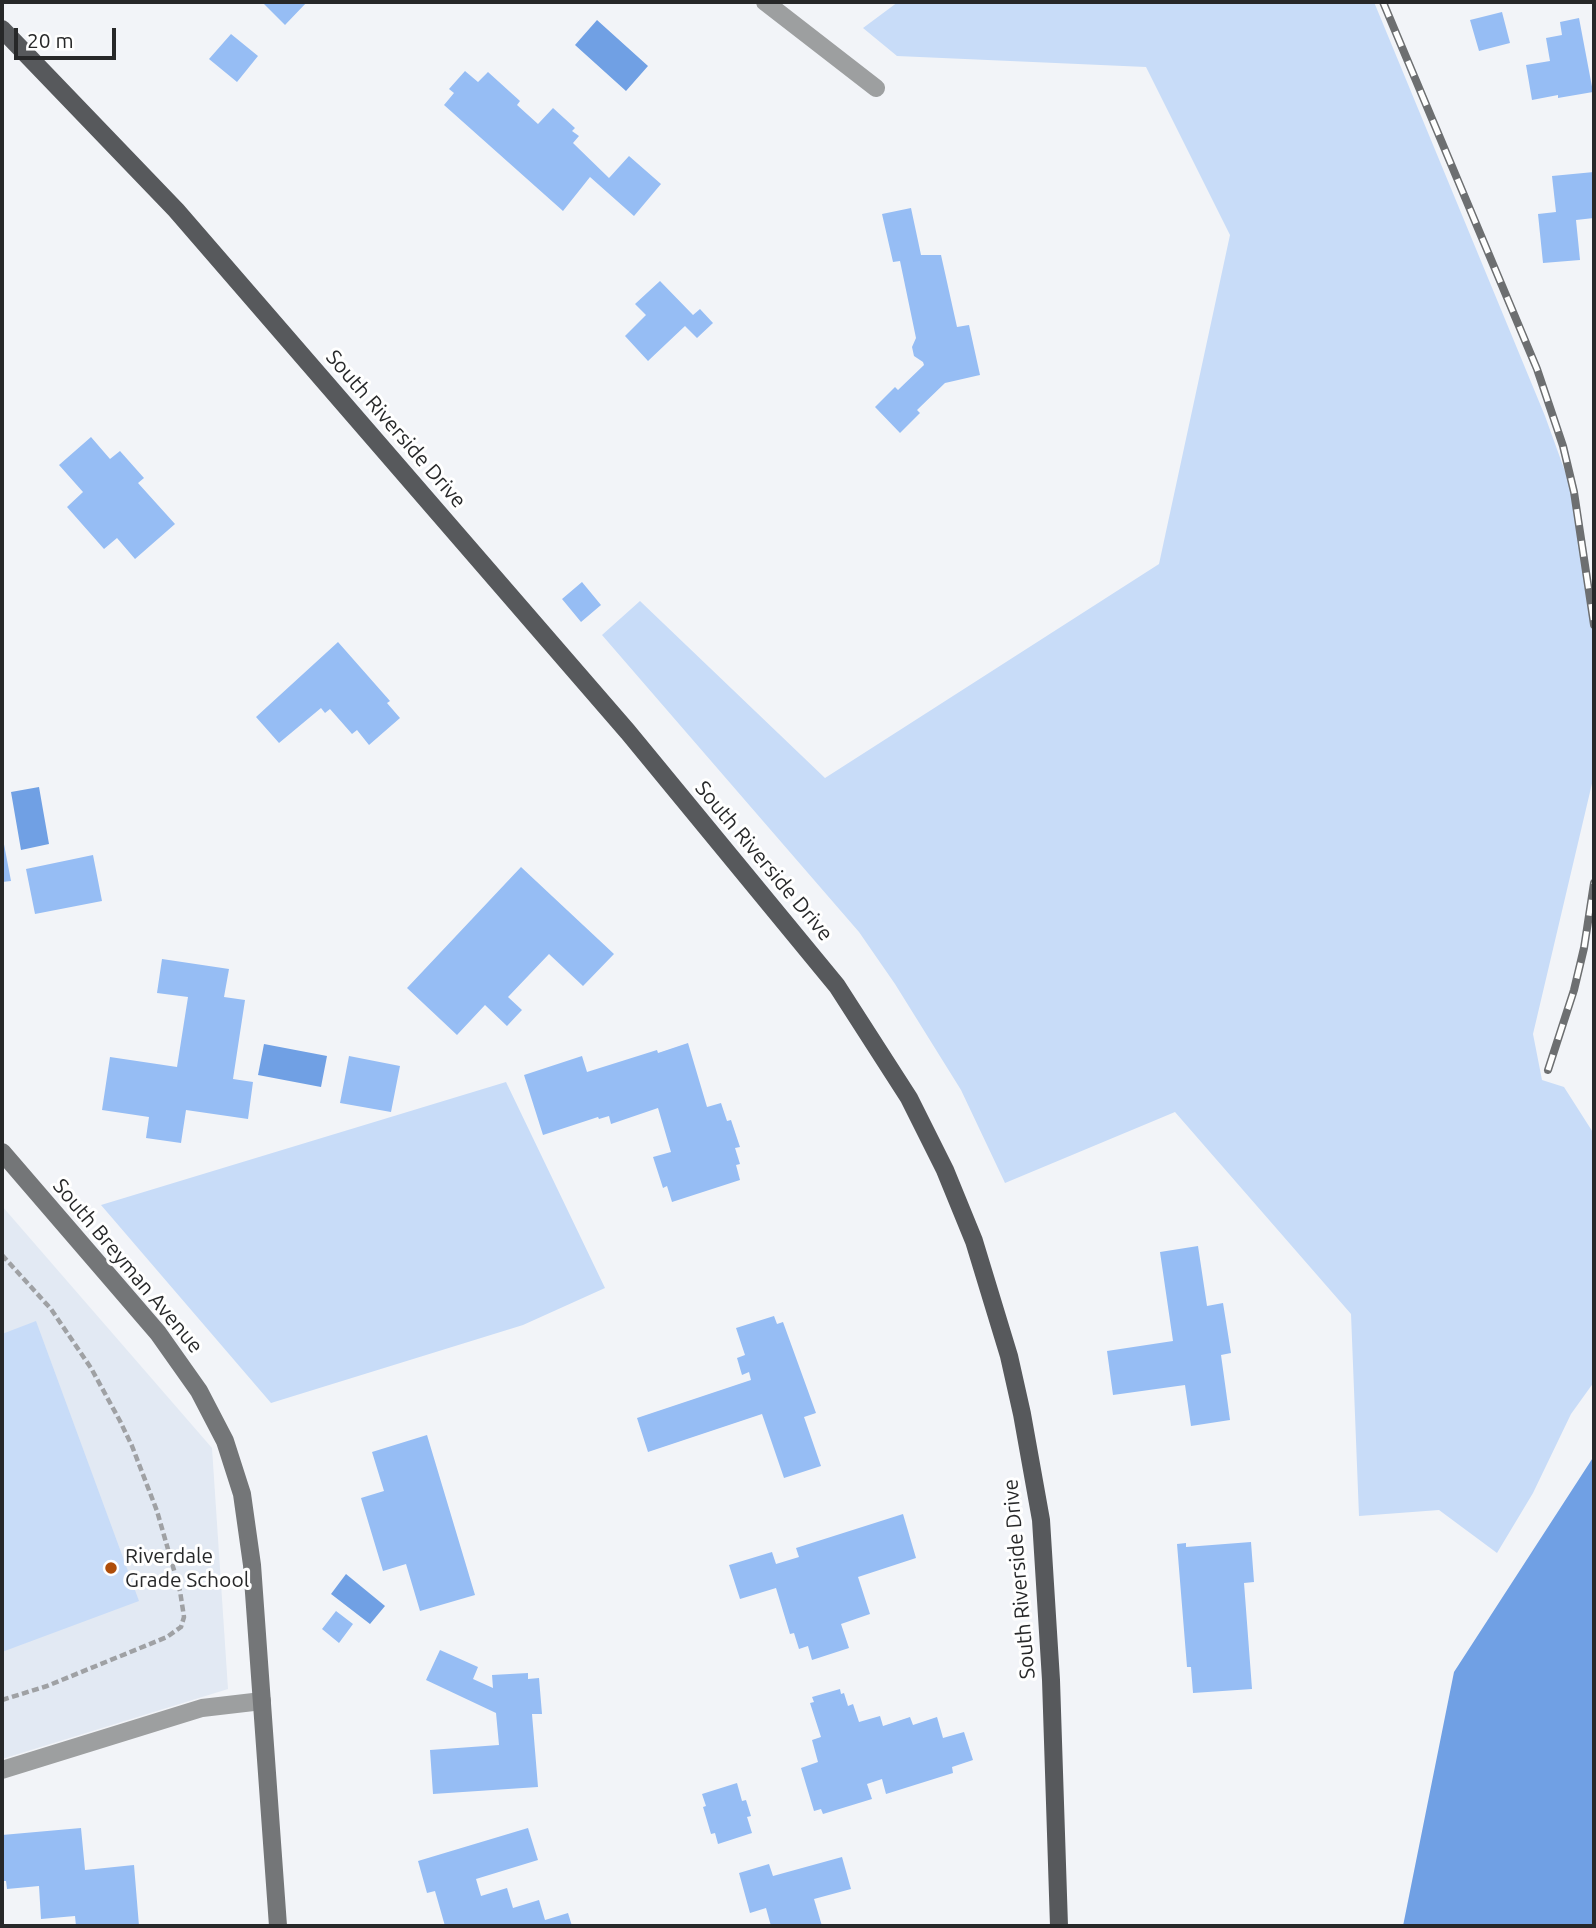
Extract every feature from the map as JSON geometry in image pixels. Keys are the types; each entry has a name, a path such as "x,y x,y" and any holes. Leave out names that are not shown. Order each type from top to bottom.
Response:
{"main road":[{"name":"South Riverside Drive","path":"2,29 176,210 628,732 837,986 909,1098 945,1170 974,1241 1009,1356 1022,1414 1041,1520 1051,1680 1059,1926"}],"street":[{"path":"765,2 876,88"},
{"name":"South Breyman Avenue","path":"2,1152 158,1333 199,1391 222,1435 242,1494 248,1530 278,1926"},
{"path":"2,1770 202,1708 261,1702"}],"path":[{"path":"2,1255 51,1309 91,1368 120,1421 157,1511 180,1591 184,1617 181,1627 167,1637 47,1686 2,1700"}],"shaded area":[{"path":"898,2 1374,2 1545,416 1571,488 1594,600 1594,775 1533,1034 1542,1080 1564,1087 1594,1134 1594,1382 1571,1414 1533,1493 1497,1553 1439,1510 1359,1516 1351,1314 1175,1112 1005,1183 961,1090 859,932 602,635 640,601 825,778 1159,564 1230,235 1146,67 897,56 863,28"},
{"path":"506,1082 605,1288 523,1325 271,1403 101,1205"},
{"name":"Riverdale Grade School","path":"2,1206 212,1448 228,1689 2,1759"},
{"path":"36,1321 139,1601 2,1652 2,1334"}],"water":[{"path":"597,20 648,66 626,91 575,45"},
{"path":"39,787 49,844 21,850 11,792"},
{"path":"264,1044 327,1056 321,1087 258,1075"},
{"path":"1594,1456 1594,1926 1403,1926 1454,1672"},
{"path":"346,1574 385,1606 370,1624 331,1594"}],"building":[{"path":"262,2 307,2 285,25"},
{"path":"1502,12 1510,43 1479,51 1470,20"},
{"path":"1579,18 1593,92 1532,100 1526,65 1550,61 1546,38 1562,35 1560,22"},
{"path":"231,34 258,56 237,82 209,59"},
{"path":"465,71 478,82 488,72 520,101 517,105 538,124 553,108 575,128 572,131 579,136 573,143 609,178 629,156 661,184 634,216 590,177 563,211 444,105 454,93 449,89"},
{"path":"1594,172 1594,218 1576,220 1580,260 1543,263 1538,214 1556,212 1552,176"},
{"path":"911,208 921,255 941,255 957,327 969,325 980,375 945,383 917,410 920,413 900,433 875,407 895,387 898,390 924,365 914,356 912,347 916,338 900,261 893,262 882,214"},
{"path":"660,281 693,315 700,309 713,323 697,338 685,326 648,361 625,336 646,315 635,304"},
{"path":"91,437 110,459 120,451 144,478 138,483 175,524 135,559 117,538 104,549 67,507 83,492 59,465"},
{"path":"582,582 601,605 581,622 562,599"},
{"path":"338,642 390,701 387,703 400,718 369,745 357,730 352,734 330,709 325,713 321,708 279,743 256,717"},
{"path":"2,840 11,881 2,882"},
{"path":"93,855 102,901 35,914 26,869"},
{"path":"521,867 614,954 583,986 549,954 508,997 522,1010 507,1026 485,1005 457,1035 407,988"},
{"path":"162,959 229,969 224,997 245,1000 233,1079 253,1082 248,1119 186,1110 181,1143 146,1138 149,1117 102,1110 110,1057 177,1067 188,997 157,993"},
{"path":"688,1043 707,1107 721,1103 727,1121 731,1120 740,1147 735,1148 740,1164 736,1165 740,1180 672,1202 667,1186 663,1188 653,1157 671,1152 658,1108 611,1124 609,1116 598,1117 543,1135 524,1075 582,1056 587,1072"},
{"path":"349,1056 400,1066 391,1112 340,1103"},
{"path":"1198,1246 1207,1306 1223,1303 1231,1353 1221,1355 1230,1420 1191,1426 1185,1385 1113,1395 1107,1351 1173,1341 1160,1252"},
{"path":"774,1316 777,1324 783,1322 816,1413 804,1417 821,1466 784,1478 762,1414 648,1452 637,1418 751,1380 749,1372 742,1375 737,1358 745,1355 736,1328"},
{"path":"427,1435 475,1595 420,1611 406,1564 383,1571 361,1498 384,1491 372,1452"},
{"path":"903,1514 916,1558 858,1577 870,1614 841,1624 849,1648 812,1660 808,1646 799,1649 794,1633 790,1634 776,1588 740,1599 729,1565 772,1552 776,1564 799,1557 796,1548"},
{"path":"1251,1542 1254,1582 1244,1583 1252,1689 1193,1693 1191,1667 1187,1667 1177,1544 1186,1543 1186,1547"},
{"path":"336,1611 353,1624 339,1643 322,1629"},
{"path":"440,1650 478,1667 473,1679 493,1688 492,1675 528,1673 528,1679 539,1678 542,1714 532,1714 538,1787 433,1794 430,1750 499,1745 496,1713 426,1680"},
{"path":"840,1689 848,1706 853,1704 859,1722 880,1716 883,1726 910,1717 913,1725 937,1717 943,1738 964,1732 973,1760 952,1767 953,1773 886,1794 882,1779 867,1784 872,1799 823,1814 821,1809 814,1811 801,1768 818,1762 812,1740 821,1737 810,1703 814,1702 812,1697"},
{"path":"737,1783 742,1801 746,1800 751,1816 747,1817 752,1833 718,1844 715,1833 711,1834 702,1794"},
{"path":"81,1828 85,1870 134,1865 139,1926 76,1926 75,1916 41,1919 39,1886 7,1889 6,1881 2,1881 2,1835"},
{"path":"528,1828 538,1860 476,1879 481,1896 507,1888 513,1908 539,1900 545,1920 568,1913 572,1926 445,1926 435,1891 427,1893 418,1861"},
{"path":"842,1857 851,1889 814,1899 822,1926 771,1926 766,1908 750,1913 739,1873 769,1864 773,1876"}],"railway":[{"path":"1383,2 1537,369 1563,446 1574,492 1594,625"},
{"path":"1548,1070 1574,990 1584,948 1594,883"}],"place":[{"name":"Riverdale Grade School","path":"111,1568"}]}
